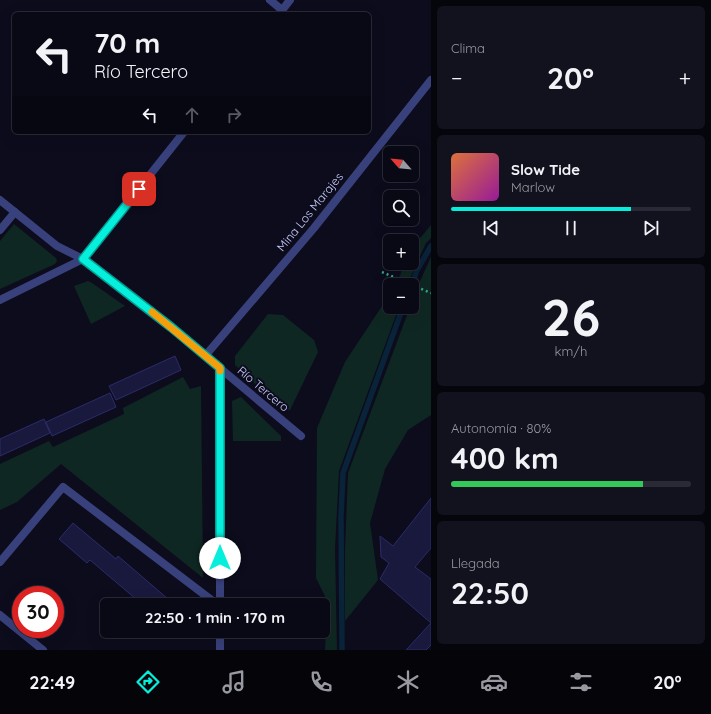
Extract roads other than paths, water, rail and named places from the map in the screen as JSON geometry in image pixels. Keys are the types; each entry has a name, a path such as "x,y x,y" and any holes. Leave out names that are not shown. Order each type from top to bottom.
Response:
{"street":[{"path":"270,0 280,12 290,0"},
{"name":"Mina Los Marajes","path":"205,356 314,228 431,80"},
{"path":"0,300 83,259 182,134"},
{"name":"Río Tercero","path":"0,200 57,246 83,259 171,327 300,436"},
{"path":"0,230 15,212"},
{"path":"219,598 220,368"},
{"path":"0,562 63,486 210,598"},
{"path":"0,615 43,650"},
{"path":"220,638 220,650"}],"waterway":[{"path":"414,278 417,270 431,246"},
{"path":"342,650 341,516 343,473 400,314"}]}
